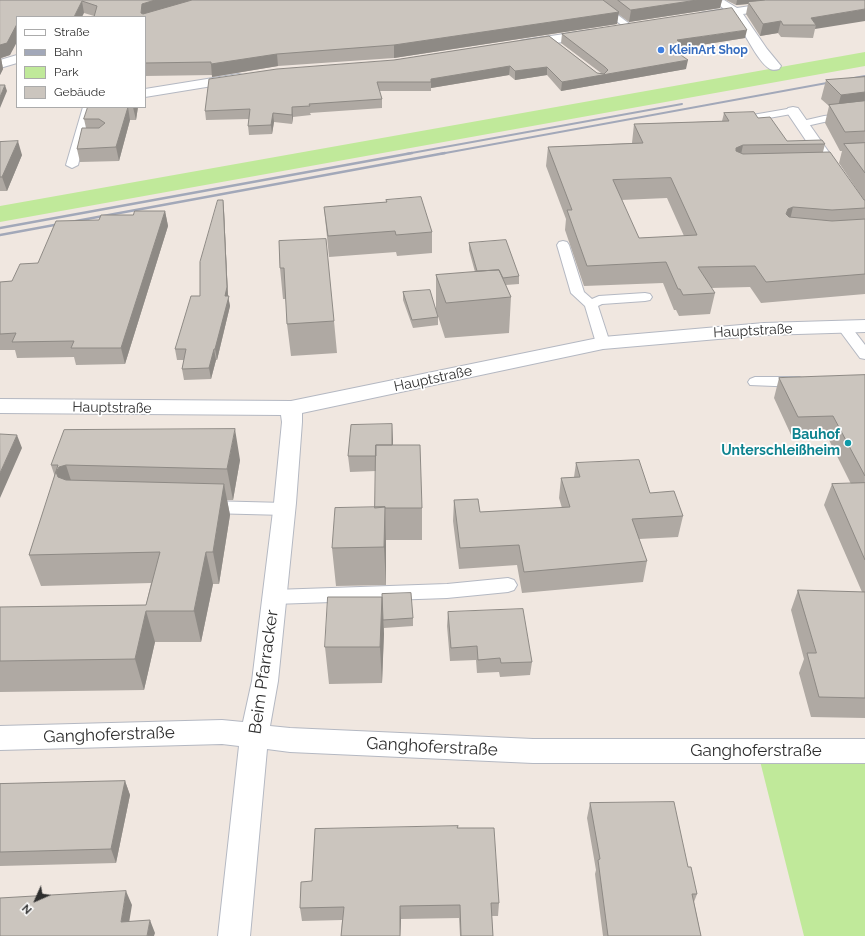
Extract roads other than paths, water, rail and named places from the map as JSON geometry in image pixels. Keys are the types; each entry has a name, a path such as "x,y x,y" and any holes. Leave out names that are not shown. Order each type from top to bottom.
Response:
{"street":[{"path":"716,0 735,11 751,32 765,58 774,66"},
{"path":"688,18 814,0"},
{"path":"616,30 646,25"},
{"path":"512,46 601,32"},
{"path":"0,64 16,59"},
{"path":"146,93 248,77"},
{"path":"793,111 802,124 824,165 865,216"},
{"path":"824,165 845,157"},
{"name":"Hauptstraße","path":"0,406 154,409 291,408 603,343 764,329 865,326"},
{"name":"Beim Pfarracker","path":"234,936 254,737 265,681 285,509 292,422 291,408"},
{"name":"Ganghoferstraße","path":"0,738 222,732 254,737 290,740 533,751 865,751"}],"lane":[{"path":"593,0 631,28"},
{"path":"550,40 562,50"},
{"path":"72,165 83,137 88,108"},
{"path":"727,123 793,111"},
{"path":"802,124 824,118 865,114"},
{"path":"563,245 578,293 591,305 603,343"},
{"path":"591,305 599,300 645,297"},
{"path":"844,327 865,355"},
{"path":"755,382 810,382"},
{"path":"192,507 285,509"},
{"path":"274,597 447,591 508,585"}],"railway":[{"path":"440,154 865,76"},
{"path":"406,154 682,104"},
{"path":"0,228 412,153"},
{"path":"0,235 445,153"}],"place":[{"name":"KleinArt Shop","path":"661,50"},
{"name":"Bauhof Unterschleißheim","path":"848,443"}]}
